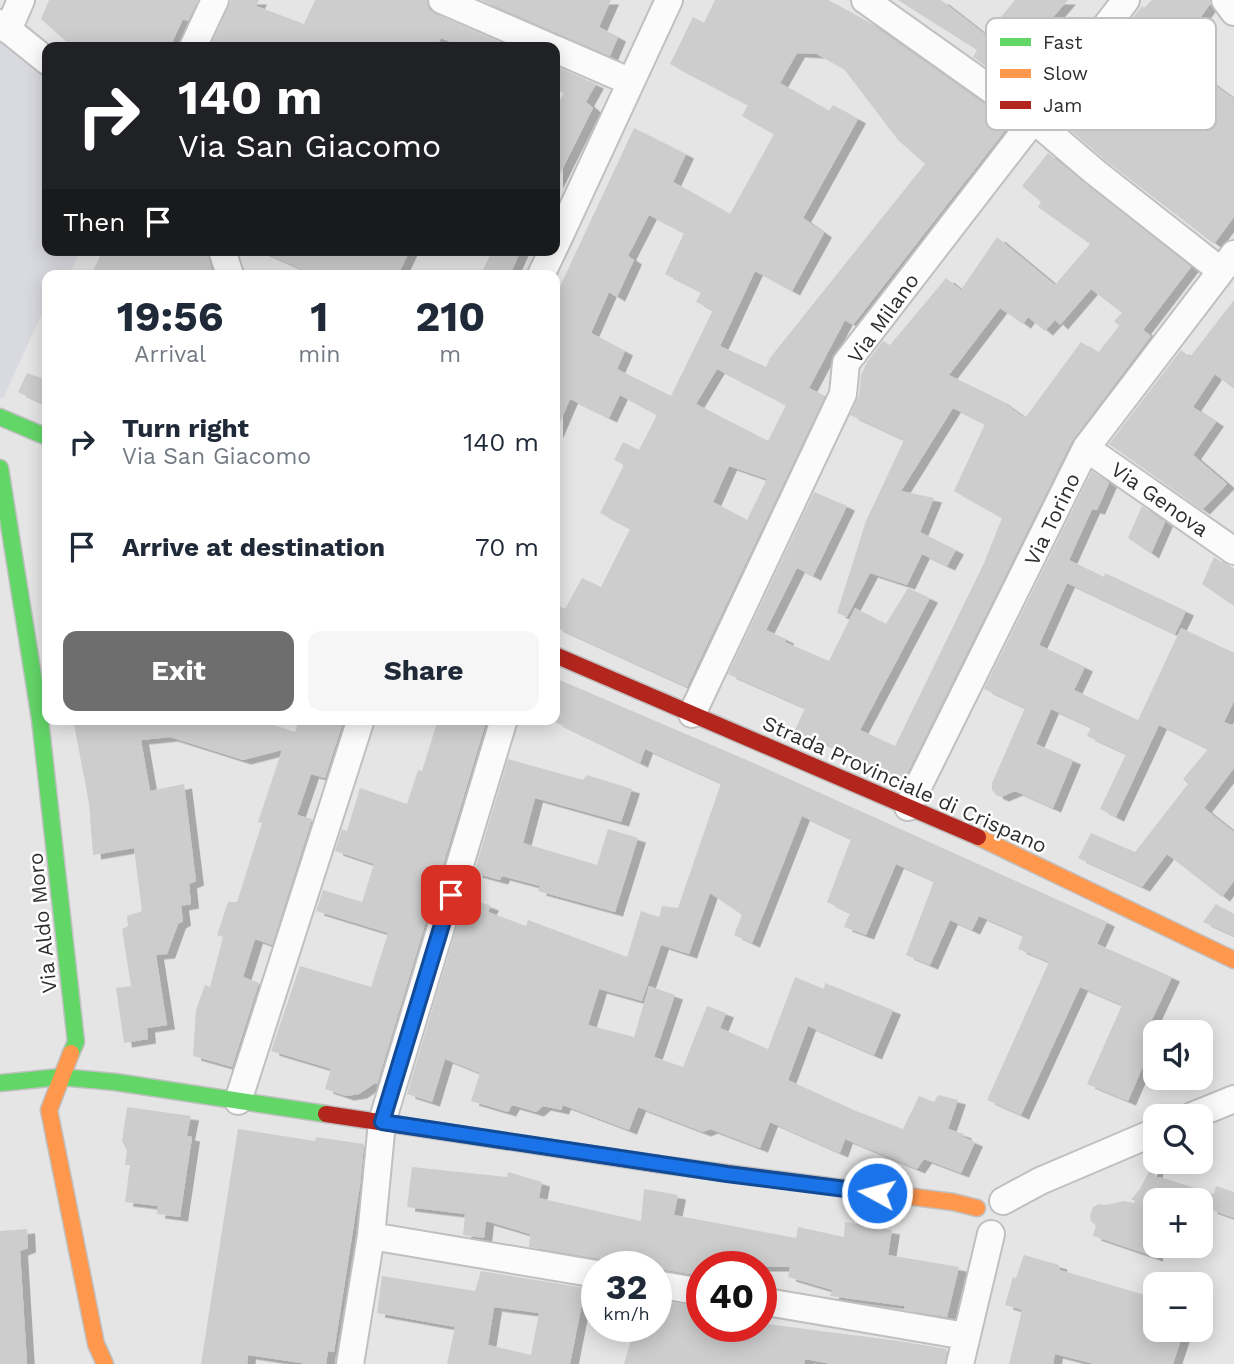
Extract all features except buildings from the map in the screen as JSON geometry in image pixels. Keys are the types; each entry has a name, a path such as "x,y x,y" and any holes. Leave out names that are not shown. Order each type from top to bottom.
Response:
{"street":[{"path":"21,0 4,26 42,57"},
{"path":"195,42 215,0"},
{"path":"442,0 539,42"},
{"path":"560,232 669,0"},
{"path":"865,0 986,86"},
{"name":"Via Milano","path":"1112,18 1126,0"},
{"path":"1225,0 1234,12"},
{"path":"560,51 631,82"},
{"name":"Via Milano","path":"692,714 843,394 846,363 1026,130"},
{"path":"1046,130 1095,172 1228,262"},
{"name":"Via Torino","path":"908,807 1086,448 1228,262"},
{"path":"0,416 42,435"},
{"name":"Via Genova","path":"1086,448 1234,551"},
{"name":"Via Aldo Moro","path":"0,468 40,719 76,1042 49,1110 96,1344 105,1364"},
{"name":"Strada Provinciale di Crispano","path":"560,657 984,840 1234,960"},
{"path":"238,1101 359,725"},
{"path":"350,1364 371,1236 382,1122 502,725"},
{"path":"0,1083 60,1077 116,1082 727,1174 953,1202 977,1208"},
{"path":"1213,1107 1234,1098"},
{"path":"1003,1201 1040,1181 1143,1137"},
{"path":"992,1198 1003,1201 1011,1211 1010,1223 1002,1231 991,1234 986,1232 976,1219 977,1208 992,1198"},
{"path":"960,1364 991,1234"},
{"path":"371,1236 581,1271"},
{"path":"777,1304 966,1336"}],"shaded area":[{"path":"0,38 42,73 42,256 78,256 71,270 42,270 42,314 3,398 0,397"}],"traffic: fast":[{"path":"0,417 42,435"},
{"path":"0,468 40,719 76,1042 71,1053"},
{"path":"0,1083 60,1077 115,1082 326,1114"}],"traffic: slow":[{"path":"978,837 1234,960"},
{"path":"71,1053 49,1110 96,1344 105,1364"},
{"path":"657,1164 953,1202 977,1208"}],"traffic: jam":[{"path":"560,657 978,837"},
{"path":"326,1114 657,1164"}],"route":[{"path":"451,895 382,1122 727,1174 877,1193"}]}
